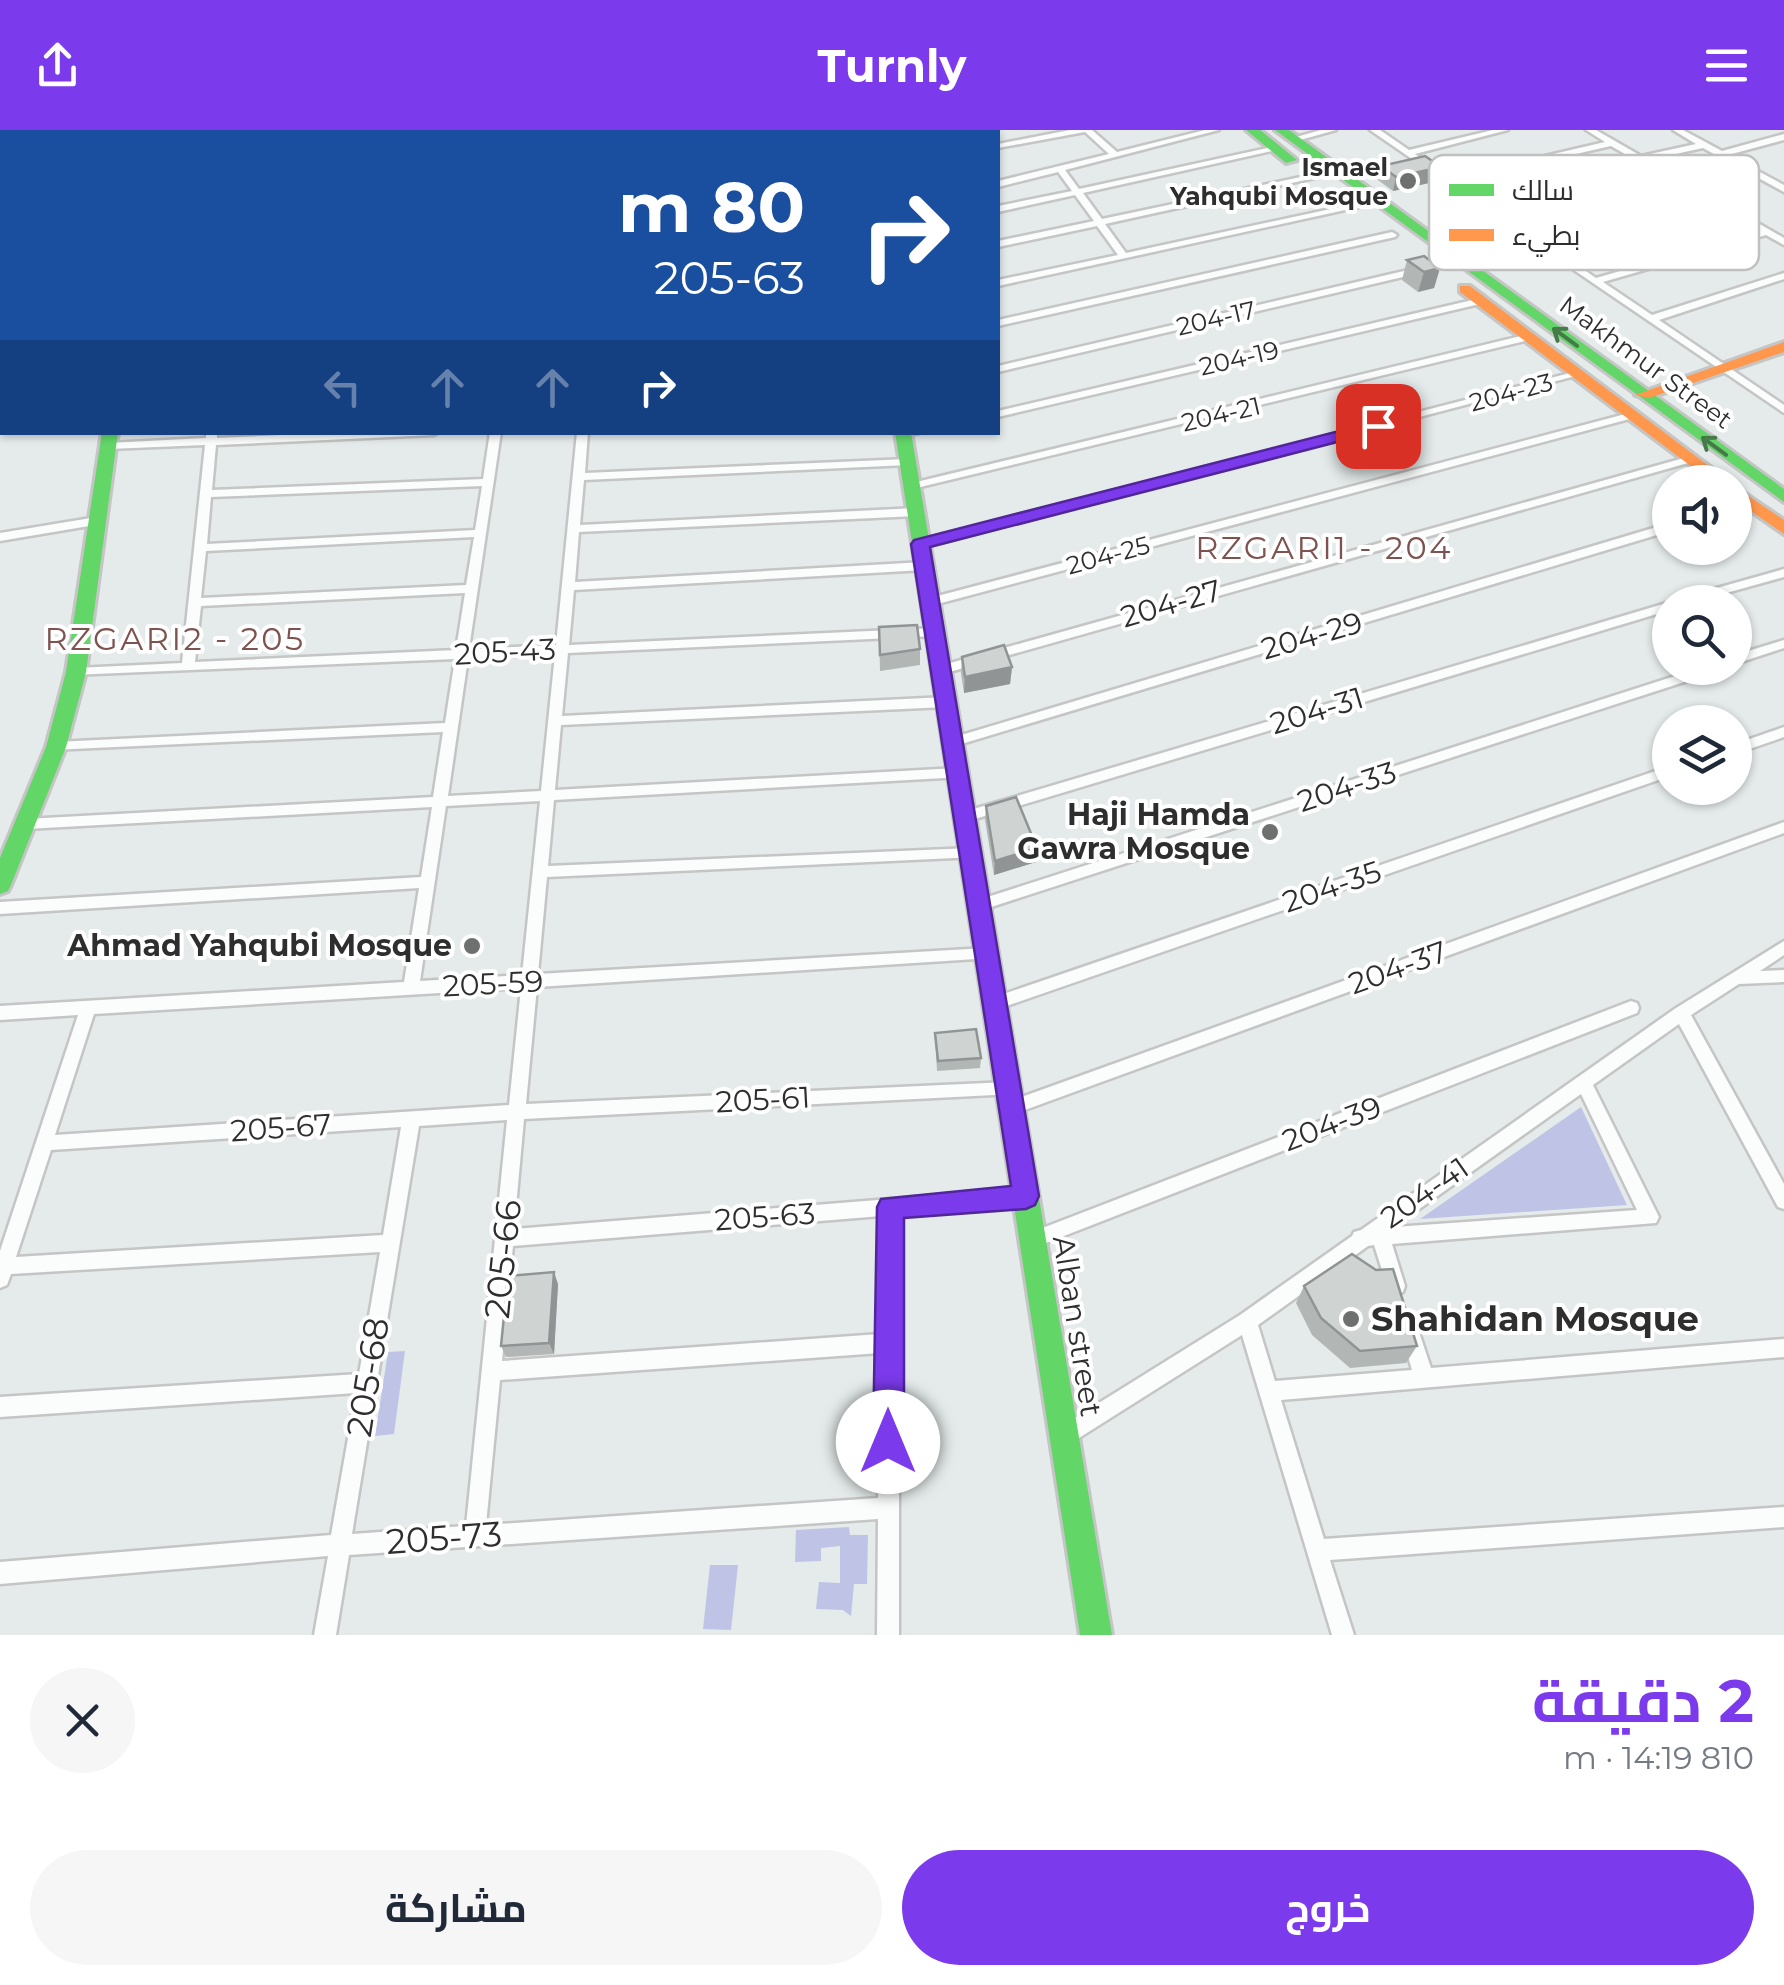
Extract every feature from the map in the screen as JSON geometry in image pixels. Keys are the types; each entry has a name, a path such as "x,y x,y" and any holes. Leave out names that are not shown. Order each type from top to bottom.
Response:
{"main road":[{"name":"Makhmur Street","path":"1252,130 1284,140 1354,207 1392,235 1429,253"},
{"name":"Makhmur Street","path":"1312,168 1429,250"},
{"name":"Makhmur Street","path":"1451,270 1481,301 1578,374 1638,405 1698,465"},
{"name":"Makhmur Street","path":"1456,270 1638,405 1784,497"},
{"path":"1638,405 1722,368 1784,347"},
{"name":"Alban street","path":"908,435 908,462 922,555 1096,1635"},
{"path":"0,885 56,747 76,672 109,439"},
{"path":"1752,508 1780,526"},
{"path":"1082,1635 1080,1612 1087,1577"}],"street":[{"path":"1000,146 1085,130 1116,156"},
{"path":"1163,130 1176,140"},
{"path":"1000,184 1215,130"},
{"path":"1000,209 1079,193 1332,130"},
{"path":"1374,130 1429,167"},
{"path":"1408,153 1502,130"},
{"path":"1590,130 1633,155"},
{"path":"1677,130 1722,154 1784,137"},
{"path":"1558,155 1612,142"},
{"path":"1657,155 1704,144"},
{"path":"1000,244 1312,168"},
{"path":"1060,170 1124,256"},
{"path":"1759,174 1784,188"},
{"path":"1771,181 1784,178"},
{"path":"1000,283 1354,207"},
{"path":"1759,227 1784,242"},
{"path":"1759,234 1767,232"},
{"path":"1000,323 1392,235"},
{"name":"204-17","path":"1000,368 1429,261"},
{"path":"1579,270 1784,410"},
{"path":"1595,281 1635,270"},
{"path":"1651,319 1784,276"},
{"name":"204-19","path":"1000,414 1481,301"},
{"name":"204-21","path":"912,486 1237,411 1529,337"},
{"name":"204-23","path":"569,586 922,555 1578,374"},
{"name":"204-25","path":"930,602 1638,405"},
{"path":"109,439 301,435"},
{"path":"411,989 496,435"},
{"name":"205-66","path":"474,1536 583,435"},
{"path":"188,666 212,437"},
{"name":"204-27","path":"941,670 1690,459"},
{"path":"579,477 908,462"},
{"path":"206,494 489,482"},
{"path":"574,529 916,512"},
{"path":"0,537 97,521"},
{"name":"204-29","path":"952,742 1652,532"},
{"path":"201,548 481,533"},
{"path":"1742,585 1784,573"},
{"path":"195,602 472,589"},
{"name":"204-31","path":"964,817 1652,611"},
{"name":"205-43","path":"76,672 935,632"},
{"path":"1752,654 1784,644"},
{"name":"204-33","path":"980,906 1661,685"},
{"path":"556,721 946,702"},
{"path":"56,747 451,727"},
{"path":"1752,743 1784,732"},
{"path":"26,824 958,772"},
{"name":"204-35","path":"995,1004 1652,777"},
{"name":"204-37","path":"1010,1098 1784,827"},
{"path":"542,872 971,853"},
{"path":"0,908 428,882"},
{"name":"204-41","path":"1064,1436 1247,1321 1682,1013 1784,947"},
{"name":"205-59","path":"0,1013 986,954"},
{"path":"1736,978 1784,976"},
{"path":"88,1008 2,1272 390,1243"},
{"name":"204-39","path":"1033,1240 1631,1008"},
{"path":"1682,1013 1784,1202"},
{"path":"1360,1238 1650,1217 1584,1083"},
{"name":"205-61","path":"518,1112 1010,1098"},
{"name":"205-67","path":"44,1143 518,1112"},
{"name":"205-68","path":"325,1635 411,1120"},
{"name":"205-63","path":"504,1238 1026,1196"},
{"path":"888,1635 890,1207"},
{"path":"1382,1237 1424,1379"},
{"path":"1247,1321 1343,1635"},
{"path":"491,1372 889,1343"},
{"path":"1271,1390 1784,1348"},
{"path":"0,1408 367,1383"},
{"name":"205-73","path":"0,1573 340,1545 888,1508"},
{"path":"1319,1550 1784,1517"}],"shaded area":[{"path":"1581,1107 1627,1205 1420,1219"},
{"path":"405,1351 394,1434 375,1436 388,1352"},
{"path":"849,1527 850,1535 868,1535 867,1584 854,1584 851,1616 843,1610 816,1609 819,1582 840,1583 840,1546 821,1548 821,1561 795,1562 796,1530"},
{"path":"710,1565 738,1565 731,1630 703,1629"}],"building":[{"path":"1425,156 1429,159 1429,170 1396,177 1381,166"},
{"path":"1424,256 1432,270 1424,272 1407,260"},
{"path":"917,625 920,649 880,655 879,627"},
{"path":"1004,645 1012,667 965,677 962,657"},
{"path":"1016,797 1037,848 995,861 986,806"},
{"path":"976,1029 981,1058 938,1061 935,1033"},
{"name":"Shahidan Mosque","path":"1352,1254 1376,1270 1393,1269 1417,1346 1360,1351 1321,1318 1304,1286"},
{"path":"554,1272 549,1343 501,1346 508,1276"}],"traffic: fast":[{"path":"1252,130 1291,160"},
{"path":"1281,130 1429,238"},
{"path":"1473,270 1784,497"},
{"path":"0,885 56,747 76,672 110,435"},
{"path":"903,435 1096,1635"}],"traffic: slow":[{"path":"1465,289 1699,465"},
{"path":"1643,395 1784,347"},
{"path":"1752,505 1784,529"}],"place":[{"name":"Ismael Yahqubi Mosque","path":"1408,181"},
{"name":"Haji Hamda Gawra Mosque","path":"1270,832"},
{"name":"Ahmad Yahqubi Mosque","path":"472,946"},
{"name":"Shahidan Mosque","path":"1351,1319"}],"district":[{"name":"RZGARI1 - 204","path":"1324,548"},
{"name":"RZGARI2 - 205","path":"175,639"}],"route":[{"path":"888,1442 890,1207 1026,1196 920,544 1378,426"}]}
